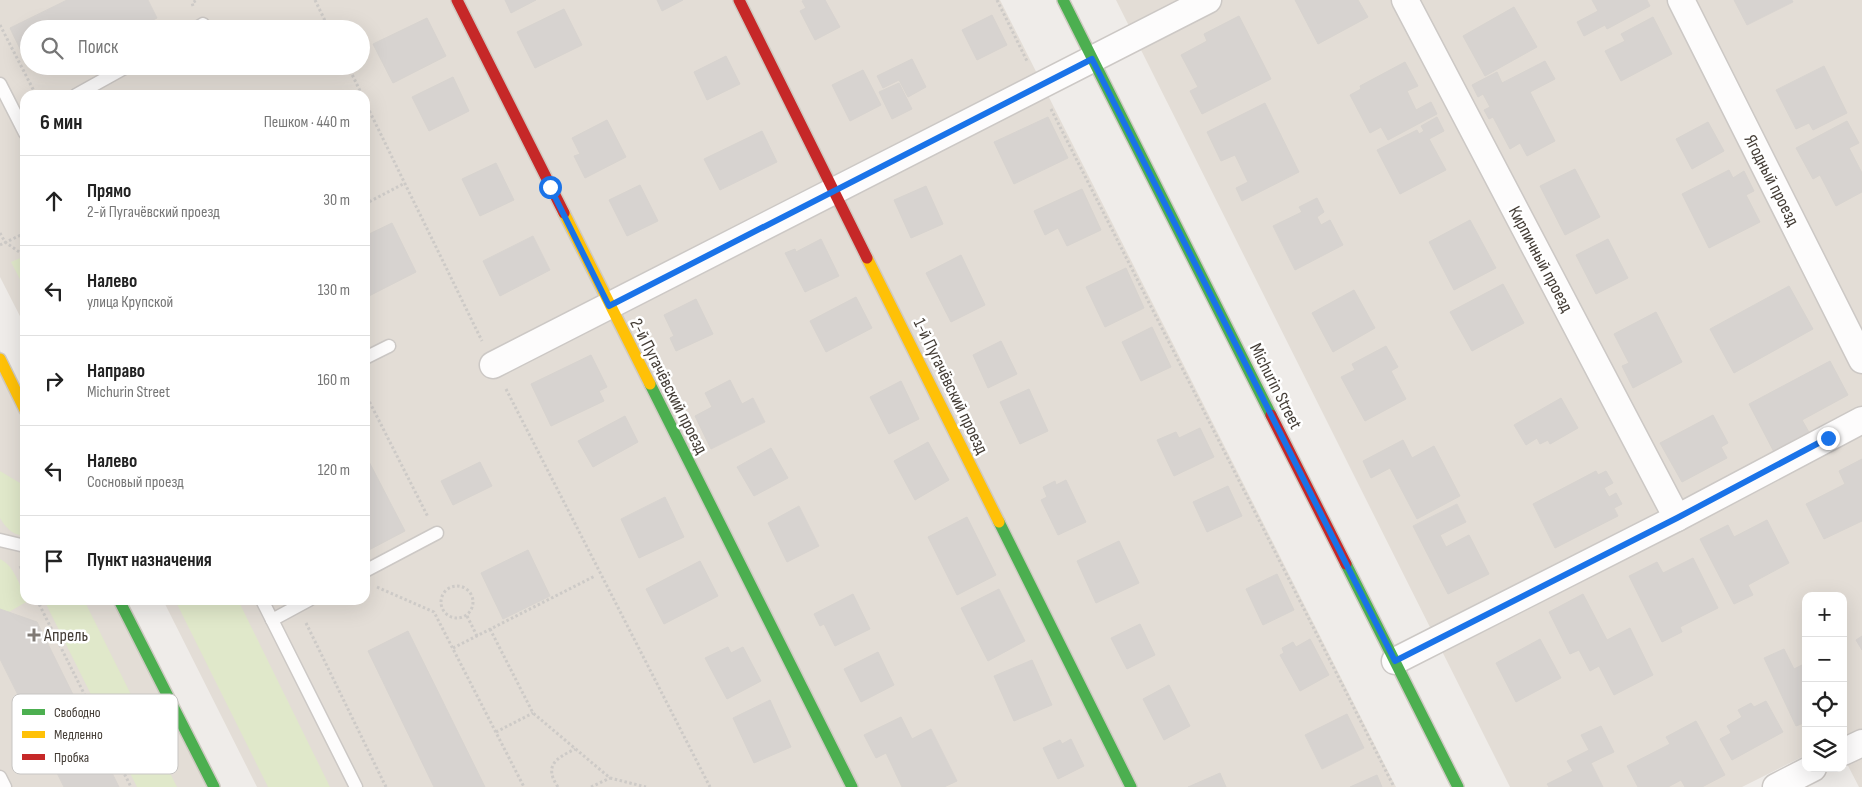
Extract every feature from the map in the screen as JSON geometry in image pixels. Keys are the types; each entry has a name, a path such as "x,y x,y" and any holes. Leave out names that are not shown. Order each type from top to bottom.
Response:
{"street":[{"name":"2-й Пугачёвский проезд","path":"456,0 852,787"},
{"name":"1-й Пугачёвский проезд","path":"739,0 1131,787"},
{"name":"Michurin Street","path":"1063,0 1458,787"},
{"path":"494,365 1208,0"},
{"name":"Кирпичный проезд","path":"1406,0 1677,518"},
{"name":"Ягодный проезд","path":"1682,0 1862,360"},
{"path":"0,359 20,400"},
{"path":"1395,661 1677,518 1862,420"},
{"path":"122,605 167,694"},
{"path":"178,716 214,787"},
{"path":"1847,750 1862,743"},
{"path":"1776,787 1805,772"}],"lane":[{"path":"85,90 112,75"},
{"path":"0,84 20,120"},
{"path":"370,356 389,346"},
{"path":"370,568 436,533"},
{"path":"0,540 20,545"},
{"path":"264,605 356,787"},
{"path":"272,620 300,605"},
{"path":"0,777 5,787"}],"path":[{"path":"315,0 325,20"},
{"path":"997,0 1394,787"},
{"path":"0,25 20,64"},
{"path":"26,75 33,90"},
{"path":"352,75 360,90"},
{"path":"370,112 494,365 710,787"},
{"path":"370,201 404,183"},
{"path":"0,232 5,242 20,252"},
{"path":"0,245 20,235"},
{"path":"370,403 436,533"},
{"path":"453,648 595,576"},
{"path":"374,586 434,612 524,787"},
{"path":"457,586 467,590 473,598 472,608 466,616 457,618 448,615 442,608 442,598 448,590 457,586"},
{"path":"40,605 84,694"},
{"path":"305,605 386,787"},
{"path":"434,612 442,608"},
{"path":"466,616 477,636"},
{"path":"490,629 533,713 610,778 646,787"},
{"path":"496,732 533,713"},
{"path":"558,787 551,770 556,759 575,749"},
{"path":"124,774 131,787"},
{"path":"591,787 610,778"}],"shaded area":[{"path":"0,0 1000,0 1396,787 257,787 166,605 370,605 370,90 20,90 20,316 0,277"},
{"path":"1116,0 1862,0 1862,787 1859,787 1847,764 1847,592 1802,592 1802,757 1742,787 1510,787"},
{"path":"0,350 20,390 20,605 128,605 172,694 12,694 12,774 178,774 178,705 219,787 0,787"}],"green space":[{"path":"20,258 20,279 11,262"},
{"path":"0,471 20,483 20,535 10,531 0,518"},
{"path":"0,559 9,566 18,580 21,605 0,617"},
{"path":"46,605 86,605 131,694 91,694"},
{"path":"177,605 240,605 330,787 268,787"},
{"path":"131,774 171,774 177,787 137,787"}],"building":[{"path":"67,0 148,0 157,18 153,20 26,20"},
{"path":"505,0 536,0 511,13"},
{"path":"657,0 683,0 662,11"},
{"path":"825,0 840,27 815,40 800,11 806,8 802,1"},
{"path":"1295,0 1358,0 1368,17 1318,44"},
{"path":"1592,0 1647,0 1650,6 1607,29 1605,25 1584,36 1577,22 1598,11"},
{"path":"1734,0 1792,0 1793,2 1747,25"},
{"path":"1514,7 1537,47 1485,76 1463,36"},
{"path":"564,9 582,45 535,68 517,32"},
{"path":"992,15 1007,45 977,60 962,30"},
{"path":"1239,16 1271,79 1202,114 1190,91 1198,87 1181,55 1207,41 1204,34"},
{"path":"1653,17 1672,54 1621,81 1605,51 1625,41 1621,34"},
{"path":"427,18 446,56 393,83 373,44"},
{"path":"20,23 20,49 10,28"},
{"path":"726,56 740,84 707,100 694,72"},
{"path":"912,59 926,87 908,97 899,80 883,88 877,76"},
{"path":"1545,61 1555,79 1530,92 1555,141 1527,156 1520,143 1510,149 1493,117 1489,119 1484,110 1490,107 1483,94 1478,97 1472,85 1497,72 1502,83"},
{"path":"1405,62 1418,86 1407,91 1416,110 1431,102 1437,114 1388,140 1381,127 1370,133 1350,95 1361,89 1360,86"},
{"path":"1824,66 1847,113 1813,130 1809,123 1796,129 1776,90"},
{"path":"863,70 881,105 850,121 832,85"},
{"path":"453,77 469,111 429,131 412,97"},
{"path":"899,83 912,109 892,119 879,92"},
{"path":"1265,103 1299,172 1242,201 1236,188 1248,182 1235,155 1221,161 1207,132"},
{"path":"1048,117 1068,158 1014,184 994,142"},
{"path":"1437,117 1444,131 1429,139 1446,170 1400,194 1377,150 1417,130 1419,134 1424,131 1421,126"},
{"path":"607,120 626,157 585,178 574,156 580,154 572,138"},
{"path":"1847,121 1859,143 1849,148 1862,173 1862,192 1836,206 1820,175 1813,179 1796,148"},
{"path":"1708,122 1724,151 1692,169 1676,139"},
{"path":"762,131 777,162 720,190 704,159"},
{"path":"496,163 514,200 480,216 462,179"},
{"path":"1575,169 1600,217 1565,235 1540,186"},
{"path":"1729,170 1733,178 1744,171 1754,191 1746,195 1760,222 1709,248 1682,194"},
{"path":"640,185 658,221 627,236 609,200"},
{"path":"926,186 943,224 911,238 894,200"},
{"path":"1082,189 1101,230 1067,246 1058,228 1045,235 1034,211"},
{"path":"1317,198 1324,212 1317,217 1321,225 1330,220 1343,245 1295,270 1273,226 1302,212 1299,207"},
{"path":"1470,220 1496,268 1454,290 1429,242"},
{"path":"392,223 416,272 370,295 370,234"},
{"path":"533,236 550,270 500,296 483,261"},
{"path":"821,239 839,276 805,292 785,253 795,249 796,252"},
{"path":"1608,239 1628,278 1596,294 1576,255"},
{"path":"961,255 985,305 951,322 926,273"},
{"path":"1126,268 1144,308 1105,327 1086,287"},
{"path":"1503,284 1524,323 1472,351 1450,312"},
{"path":"1789,286 1813,329 1734,373 1710,329"},
{"path":"1354,290 1375,328 1333,352 1312,313"},
{"path":"856,297 872,328 826,352 810,321"},
{"path":"696,299 713,334 676,351 670,338 674,336 664,315"},
{"path":"1656,312 1682,362 1633,388 1622,366 1629,363 1614,334"},
{"path":"1152,327 1171,367 1141,381 1122,342"},
{"path":"1001,341 1017,374 988,388 973,355"},
{"path":"1386,346 1398,367 1391,371 1406,399 1365,421 1341,377 1355,370 1352,364"},
{"path":"591,355 607,387 599,391 604,401 551,426 531,384"},
{"path":"1830,361 1848,395 1802,420 1810,434 1774,452 1749,404"},
{"path":"730,380 742,404 753,398 765,422 711,449 695,416 712,407 705,393"},
{"path":"901,381 919,419 889,434 870,397"},
{"path":"1029,389 1048,431 1020,444 1000,402"},
{"path":"1561,398 1578,428 1550,444 1548,440 1540,444 1537,438 1526,445 1514,425"},
{"path":"1713,415 1728,443 1721,447 1727,458 1682,482 1660,443"},
{"path":"625,416 638,442 593,467 578,441"},
{"path":"1200,428 1214,457 1174,476 1157,440 1176,432 1179,438"},
{"path":"1403,440 1412,458 1434,446 1460,496 1417,519 1390,468 1371,478 1363,461"},
{"path":"928,442 949,480 915,500 894,461"},
{"path":"771,448 788,478 754,496 737,467"},
{"path":"1862,459 1862,521 1824,539 1806,504 1845,484 1839,471"},
{"path":"480,462 492,486 453,505 441,481"},
{"path":"370,464 405,531 370,549"},
{"path":"1596,471 1598,475 1606,471 1613,483 1604,488 1609,497 1616,493 1622,504 1614,508 1618,516 1555,548 1533,504"},
{"path":"1066,480 1086,522 1058,535 1041,500 1047,497 1043,487 1055,481 1056,485"},
{"path":"1228,486 1242,516 1207,532 1193,502"},
{"path":"665,497 684,537 639,558 621,519"},
{"path":"1457,504 1466,522 1440,535 1446,547 1469,535 1489,574 1448,594 1413,526"},
{"path":"799,506 819,546 787,562 768,523"},
{"path":"967,517 996,575 957,595 928,537"},
{"path":"1767,520 1789,563 1748,585 1753,595 1734,604 1700,539 1728,525 1734,537"},
{"path":"1119,541 1139,583 1096,603 1077,561"},
{"path":"528,550 550,596 503,619 481,573"},
{"path":"1693,558 1718,608 1680,627 1682,632 1662,642 1629,576 1657,562 1663,573"},
{"path":"700,561 718,596 664,624 646,589"},
{"path":"1277,574 1294,610 1263,625 1246,589"},
{"path":"999,589 1025,641 988,661 961,608"},
{"path":"853,594 870,629 835,646 824,624 820,626 814,614"},
{"path":"1583,594 1607,640 1630,628 1653,675 1614,695 1599,666 1590,671 1579,650 1570,654 1549,612"},
{"path":"0,609 37,622 73,694 18,694 0,659"},
{"path":"1140,624 1155,655 1127,669 1111,638"},
{"path":"408,631 485,787 434,787 368,651"},
{"path":"1862,636 1862,650 1856,640"},
{"path":"1310,639 1329,675 1300,691 1280,655 1284,653 1282,648 1293,642 1296,647"},
{"path":"1540,639 1561,678 1516,702 1496,663"},
{"path":"728,647 731,653 743,647 761,681 727,699 705,658"},
{"path":"1784,649 1794,669 1802,665 1802,724 1796,726 1764,658"},
{"path":"878,652 894,685 861,702 844,669"},
{"path":"1032,660 1052,705 1014,721 994,676"},
{"path":"1169,685 1190,726 1164,740 1143,699"},
{"path":"770,700 791,747 754,763 733,718"},
{"path":"1766,701 1783,732 1732,760 1720,739 1731,733 1727,726 1742,717 1738,710 1751,703 1754,707"},
{"path":"1347,714 1364,748 1322,769 1305,735"},
{"path":"901,717 912,739 931,729 957,781 944,787 902,787 886,753 876,758 864,735"},
{"path":"1696,721 1725,775 1702,787 1685,787 1681,780 1668,787 1638,787 1627,766 1670,744 1666,737"},
{"path":"1601,726 1614,752 1591,763 1603,787 1549,787 1547,784 1573,771 1567,761 1589,750 1581,735"},
{"path":"1071,739 1084,766 1058,779 1043,748 1060,740 1062,744"},
{"path":"1220,773 1226,787 1188,787"},
{"path":"58,774 113,774 119,787 64,787"},
{"path":"1377,775 1382,787 1350,787"}],"traffic: fast":[{"path":"1063,0 1271,415"},
{"path":"650,384 852,787"},
{"path":"999,522 1131,787"},
{"path":"1346,564 1458,787"},
{"path":"122,605 167,694"},
{"path":"178,716 214,787"}],"traffic: slow":[{"path":"564,213 650,384"},
{"path":"867,258 999,522"},
{"path":"0,359 20,400"}],"traffic: jam":[{"path":"457,0 564,213"},
{"path":"739,0 867,258"},
{"path":"1271,415 1346,564"}],"place":[{"name":"Апрель","path":"34,635"}],"route":[{"path":"550,187 609,306 1092,59 1395,661 1677,518 1828,438"}]}
